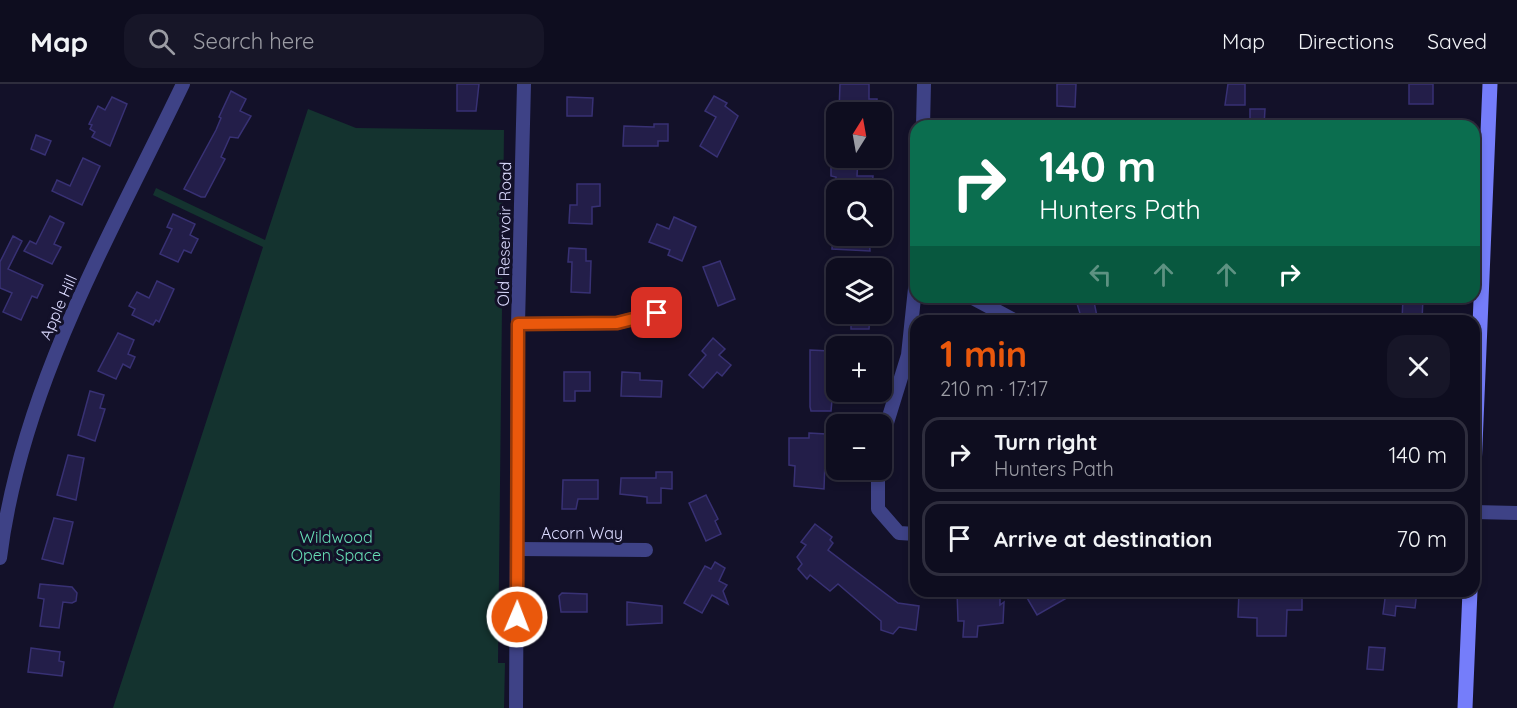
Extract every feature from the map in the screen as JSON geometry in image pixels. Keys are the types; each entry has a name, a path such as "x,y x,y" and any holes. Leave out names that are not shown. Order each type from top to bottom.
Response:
{"main road":[{"path":"1480,325 1490,84"},
{"path":"1465,708 1470,597"}],"street":[{"name":"Apple Hill","path":"0,558 4,528 30,421 60,340 183,84"},
{"name":"Old Reservoir Road","path":"516,708 518,324 524,84"},
{"path":"923,120 924,84"},
{"path":"982,303 1005,315"},
{"path":"518,324 617,323 657,313"},
{"path":"890,414 908,355 910,336"},
{"path":"878,480 878,509 899,533 910,534"},
{"path":"1480,512 1517,513"},
{"name":"Acorn Way","path":"518,549 646,550"}],"green space":[{"name":"Wildwood Open Space","path":"308,109 356,128 504,130 498,663 505,663 504,708 113,708 263,247 153,195 156,188 265,240"}],"building":[{"path":"457,84 479,84 476,111 457,111"},
{"path":"840,84 869,84 869,99 877,99 877,102 839,102"},
{"path":"1057,84 1076,84 1075,107 1057,106"},
{"path":"1228,84 1245,84 1245,105 1225,105"},
{"path":"1409,84 1433,84 1433,104 1409,104"},
{"path":"231,91 246,99 240,111 251,116 238,138 230,137 221,157 225,159 205,197 201,197 184,189 216,130 221,118 219,117"},
{"path":"714,96 727,103 725,106 738,116 717,157 700,146 716,117 705,111"},
{"path":"112,97 127,104 110,146 92,137 95,132 90,129 92,125 89,124 98,106 105,110"},
{"path":"567,97 593,98 592,116 567,116"},
{"path":"1250,109 1265,109 1264,120 1250,120"},
{"path":"654,124 668,124 668,141 658,141 658,146 623,146 624,126 654,127"},
{"path":"36,135 51,141 45,155 31,149"},
{"path":"83,158 100,166 82,205 52,191 57,180 70,186"},
{"path":"831,168 857,168 857,176 873,176 873,180 836,180 836,177 831,176"},
{"path":"577,184 600,184 600,206 592,207 592,224 569,223 570,205 577,205"},
{"path":"173,214 195,224 190,235 198,239 191,253 184,250 178,262 160,254 172,229 167,227"},
{"path":"50,216 64,223 54,244 61,247 52,264 24,251 30,241 36,244"},
{"path":"674,217 696,227 682,261 668,255 670,250 649,242 657,224 669,229"},
{"path":"13,236 22,241 8,269 43,285 37,298 32,296 21,320 3,312 12,293 0,288 0,262"},
{"path":"832,246 870,246 870,251 832,249"},
{"path":"569,248 586,249 586,261 591,261 590,293 571,292 572,262 568,262"},
{"path":"720,261 735,299 718,306 703,267"},
{"path":"157,281 174,289 159,322 156,320 153,325 132,315 135,309 129,306 137,292 149,298"},
{"path":"1077,303 1094,303 1097,315 1080,315"},
{"path":"1403,303 1423,303 1422,315 1402,315"},
{"path":"851,324 869,324 869,329 851,329"},
{"path":"118,333 134,340 128,354 135,357 130,368 123,364 116,379 98,371"},
{"path":"713,338 725,349 719,355 731,365 722,376 717,372 703,388 689,375 706,355 702,351"},
{"path":"810,350 826,351 826,402 832,402 831,411 811,411"},
{"path":"564,372 590,372 590,391 575,391 575,401 564,401"},
{"path":"622,372 640,373 640,380 662,381 661,397 621,396"},
{"path":"90,391 104,395 100,408 105,409 95,441 78,435"},
{"path":"809,433 826,434 824,489 794,486 795,466 789,465 789,438 809,438"},
{"path":"68,455 84,458 76,500 57,495"},
{"path":"656,472 672,472 672,489 661,488 661,503 647,503 647,497 620,494 621,478 656,478"},
{"path":"563,480 598,480 598,499 578,499 576,509 562,509"},
{"path":"706,495 718,519 715,521 721,534 706,541 689,503"},
{"path":"54,518 73,522 63,564 42,559"},
{"path":"815,524 832,537 830,540 833,543 828,550 898,603 919,606 916,630 899,627 893,634 881,630 881,621 838,584 830,591 810,575 807,579 798,569 802,564 797,557 806,545 801,542"},
{"path":"715,562 725,568 719,581 727,585 723,591 728,604 712,595 702,613 684,603 705,566 711,569"},
{"path":"40,584 72,587 77,593 76,601 63,602 59,628 40,626 44,599 38,598"},
{"path":"562,593 587,594 587,612 561,612 559,596"},
{"path":"957,597 1000,597 1000,605 1004,602 1003,623 978,626 977,637 963,637 964,621 958,621"},
{"path":"1026,597 1068,597 1037,615"},
{"path":"1239,597 1302,597 1302,610 1287,610 1286,636 1257,636 1257,618 1238,617"},
{"path":"1385,597 1416,597 1415,608 1396,606 1395,616 1383,614"},
{"path":"627,602 662,606 662,623 627,625"},
{"path":"1369,647 1385,648 1383,670 1367,669"},
{"path":"31,648 60,652 59,661 64,662 62,676 28,672"}],"route":[{"path":"517,617 518,324 617,323 657,313"}]}
